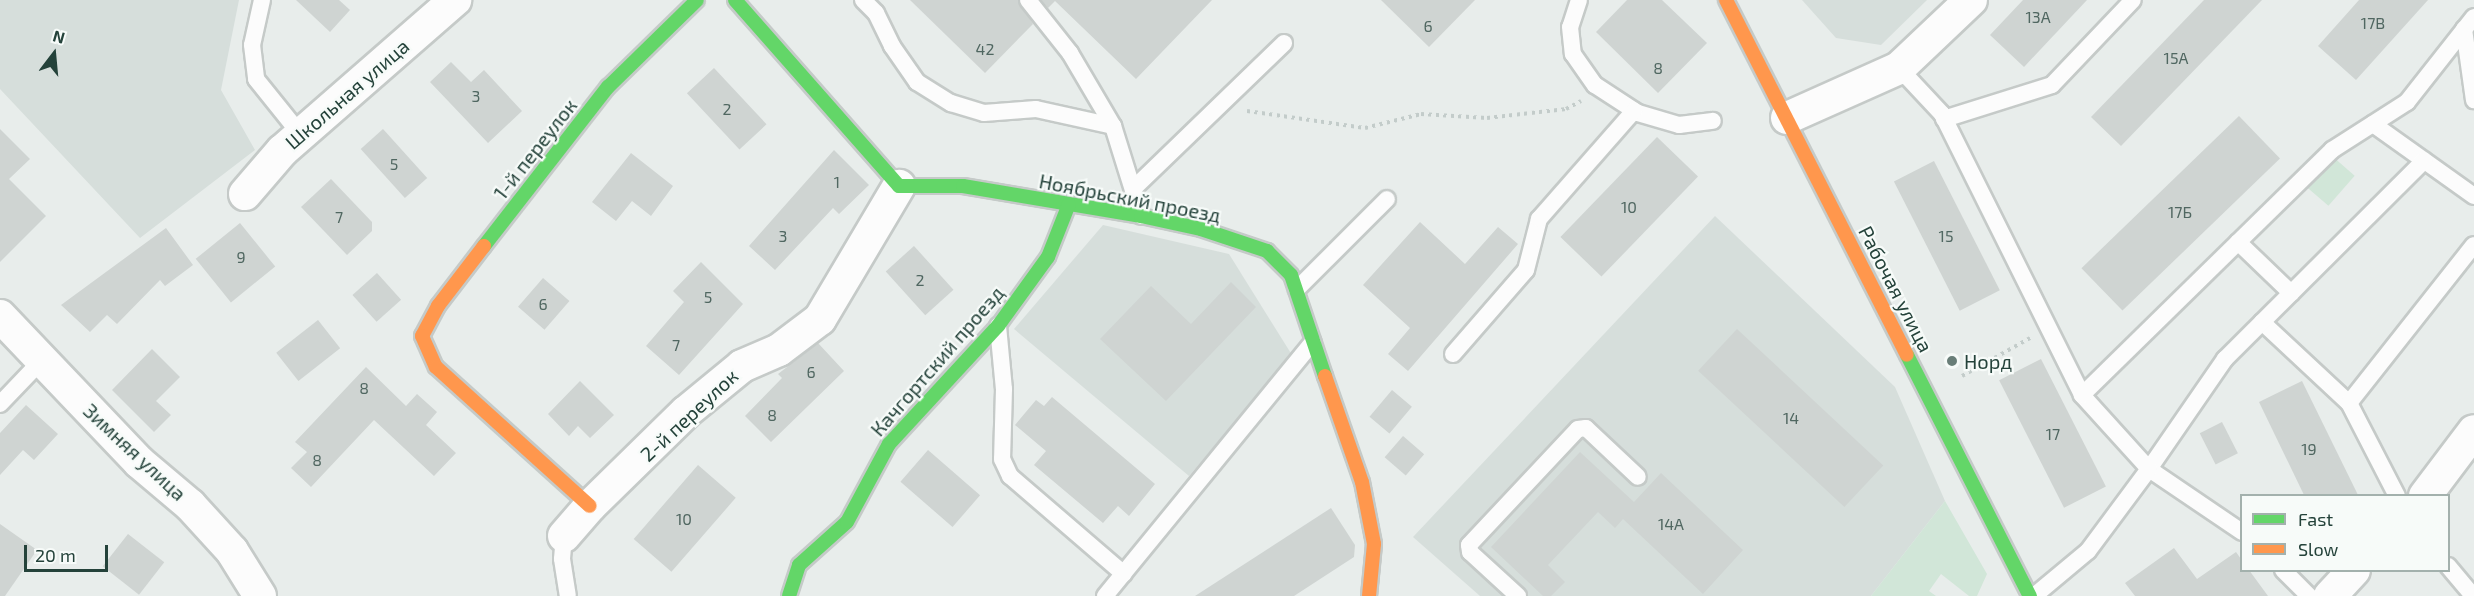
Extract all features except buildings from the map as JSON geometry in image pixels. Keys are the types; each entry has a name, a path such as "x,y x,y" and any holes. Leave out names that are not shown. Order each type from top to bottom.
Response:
{"street":[{"name":"Школьная улица","path":"245,194 301,135 455,0"},
{"name":"1-й переулок","path":"590,506 436,368 422,336 438,306 608,87 697,0"},
{"path":"735,0 898,186"},
{"name":"Рабочая улица","path":"1726,0 2028,594"},
{"path":"1786,118 1899,68 1971,0"},
{"name":"Ноябрьский проезд","path":"898,186 963,186 1141,216 1202,229 1267,251 1291,275 1297,289 1362,482 1374,544 1369,596"},
{"name":"2-й переулок","path":"564,536 590,506 686,412 734,373 779,350 820,319 898,186"},
{"name":"Качгортский проезд","path":"789,596 799,565 847,522 889,444 998,326 1048,257 1069,204"},
{"name":"Зимняя улица","path":"0,316 139,462 190,505 232,551 260,596"},
{"path":"2426,494 2474,431"},
{"path":"2330,596 2352,572"}],"lane":[{"path":"262,0 252,45 256,80 301,135"},
{"path":"863,0 876,13 892,46 917,82 951,103 984,113 1036,109 1113,126"},
{"path":"1028,0 1070,53 1113,126 1141,216"},
{"path":"1579,0 1570,27 1574,54 1595,85 1634,111 1678,125 1713,121"},
{"path":"1944,119 2052,85 2133,0"},
{"path":"2469,23 2474,100"},
{"path":"2082,394 2332,150 2407,102 2469,23"},
{"path":"1133,189 1284,43"},
{"path":"1899,68 1944,119 2082,394 2149,469 2240,531"},
{"path":"1453,354 1526,270 1539,219 1634,111"},
{"path":"2373,124 2474,196"},
{"path":"2028,594 2088,551 2149,469 2225,359 2424,161"},
{"path":"1297,289 1387,199"},
{"path":"2238,242 2291,293"},
{"path":"2349,403 2474,245"},
{"path":"2262,322 2349,403 2396,494"},
{"path":"998,326 1004,389 1002,459 1010,476 1124,573"},
{"path":"1106,596 1314,342"},
{"path":"0,404 42,360"},
{"path":"1518,596 1470,552 1469,545 1578,429 1587,428 1638,477"},
{"path":"564,536 562,559 568,596"},
{"path":"2450,568 2473,596"},
{"path":"2285,572 2310,596"}],"path":[{"path":"1226,101 1255,115 1365,128 1421,114 1487,118 1566,109 1604,90"},
{"path":"1962,376 2049,328"}],"shaded area":[{"path":"0,0 239,0 221,90 255,150 140,238 0,89"},
{"path":"1802,0 1927,0 1881,45 1836,38"},
{"path":"1715,216 1895,387 1945,501 1871,596 1480,596 1413,537"},
{"path":"1103,225 1229,254 1292,355 1189,476 1014,329"}],"green space":[{"path":"2332,156 2355,176 2328,206 2306,186"},
{"path":"1945,501 1987,574 1977,596 1969,596 1941,574 1929,591 1936,596 1871,596"}],"traffic: fast":[{"path":"484,246 608,87 697,0"},
{"path":"735,0 899,186 963,186 1141,216 1201,229 1267,251 1291,275 1325,376"},
{"path":"789,596 799,565 847,522 889,444 998,326 1048,257 1069,204"},
{"path":"1907,355 2030,596"}],"traffic: slow":[{"path":"1726,0 1907,355"},
{"path":"484,246 438,306 422,336 436,367 590,506"},
{"path":"1325,376 1362,482 1374,544 1369,596"}],"place":[{"name":"Норд","path":"1952,361"}]}
